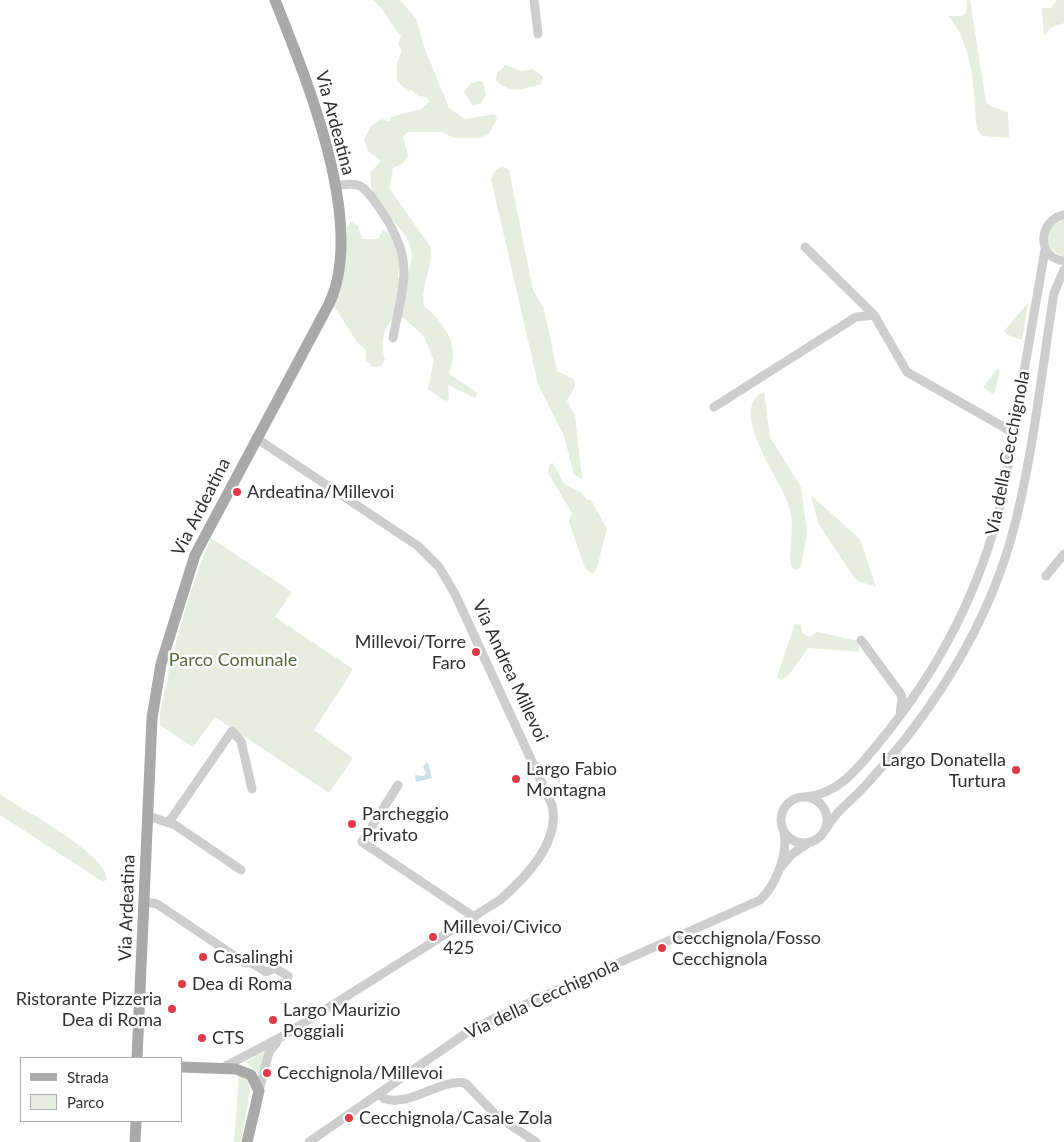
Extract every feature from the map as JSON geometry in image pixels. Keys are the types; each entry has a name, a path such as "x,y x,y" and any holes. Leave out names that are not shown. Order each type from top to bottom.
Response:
{"main road":[{"name":"Via Ardeatina","path":"137,1057 153,708 158,676 170,628 195,555 336,286 340,266 341,239 334,186 307,81 275,0"},
{"path":"139,1038 146,1057"},
{"name":"Via Andrea Millevoi","path":"182,1067 222,1068"},
{"path":"222,1068 241,1070 248,1073 255,1081 258,1092 247,1142"},
{"path":"135,1142 136,1122"}],"street":[{"path":"534,0 538,34"},
{"path":"334,186 354,183 366,189 400,242 404,285 393,338"},
{"name":"Via della Cecchignola","path":"806,797 821,795 843,783 900,718 950,642 977,583 995,532 1013,440 1045,250 1044,231 1051,221 1064,216"},
{"path":"805,247 874,315 907,372 1011,432 1013,440"},
{"path":"1045,250 1055,258 1064,261"},
{"name":"Via della Cecchignola","path":"826,829 832,818 868,782 928,710 958,663 988,601 1001,570 1019,505 1054,293 1064,270"},
{"path":"714,407 856,317 874,315"},
{"path":"994,422 1013,423 1016,417"},
{"name":"Via Andrea Millevoi","path":"222,1068 283,1036 500,900 520,883 538,857 553,827 552,805 455,594 439,566 411,541 256,438"},
{"path":"1046,576 1064,554"},
{"path":"861,640 900,693 902,697 900,718"},
{"path":"900,693 910,694 921,688"},
{"path":"169,822 232,731 241,741 252,790"},
{"path":"398,784 362,842 474,918"},
{"path":"798,797 806,797 822,805 828,819 826,829 816,841 808,844 797,843 784,832 780,821 785,806 798,797"},
{"path":"148,816 169,822 241,870"},
{"name":"Via della Cecchignola","path":"309,1142 465,1034 497,1017 760,900 770,888 778,871 784,850 784,832"},
{"name":"Via della Cecchignola","path":"778,871 791,855 808,844"},
{"path":"145,902 157,904 245,963 250,962 266,972 275,968 281,970 288,976 286,982"},
{"path":"258,1092 269,1052 283,1036"},
{"path":"379,1094 384,1099 401,1100 464,1083 473,1089 497,1116 536,1142"},
{"path":"252,1126 253,1142"}],"green space":[{"path":"373,0 400,0 416,19 424,47 449,108 465,119 495,114 497,119 488,135 477,138 454,138 442,132 407,132 403,137 408,156 402,164 393,168 389,188 430,246 431,254 424,291 424,306 444,327 451,341 453,357 449,374 478,393 475,398 448,385 449,400 445,401 428,389 434,360 423,335 401,316 395,315 385,331 383,347 385,360 381,366 373,367 366,360 366,350 357,342 334,306 344,275 347,227 351,222 358,226 362,239 378,239 383,230 396,239 401,250 398,277 403,282 410,267 412,254 404,234 380,204 372,190 370,173 381,161 368,151 364,140 371,126 382,119 389,122 391,117 421,109 429,102 427,97 418,96 411,90 408,91 397,81 397,63 402,51 398,44 401,36"},
{"path":"967,0 970,0 986,102 988,105 1008,113 1009,138 983,136 977,130 968,55 957,28 948,16 961,16 966,13"},
{"path":"1057,0 1064,0 1064,23 1050,28 1044,37 1042,8 1051,8"},
{"path":"506,65 521,71 533,69 543,77 541,84 517,90 506,88 496,80 497,73"},
{"path":"483,82 486,95 480,104 472,105 464,92 471,83"},
{"path":"502,166 509,170 533,290 544,309 557,371 574,379 575,386 567,401 575,415 582,479 574,475 564,436 538,384 491,179 494,172"},
{"path":"1064,220 1064,256 1052,249 1048,238 1052,227"},
{"path":"1028,303 1022,340 1008,335 1004,331"},
{"path":"998,368 1000,370 994,395 983,387"},
{"path":"764,392 770,437 801,487 807,532 801,567 796,570 791,566 792,523 790,509 786,497 760,447 751,414 754,401"},
{"path":"553,463 564,484 582,493 587,500 591,500 607,529 597,568 593,574 585,568 569,522 572,513 548,473 549,465"},
{"path":"811,495 860,539 876,587 858,581 853,576 818,523"},
{"name":"Parco Comunale","path":"211,538 292,592 275,617 353,669 314,730 353,758 329,793 215,717 193,747 160,725 160,714 181,624 194,581"},
{"path":"795,624 801,625 802,633 810,637 817,632 858,641 859,652 808,648 788,676 781,680 777,677"},
{"path":"0,794 79,845 103,869 107,879 103,882 0,815"},
{"path":"264,1051 260,1073 259,1074 246,1062"},
{"path":"239,1075 247,1080 250,1090 241,1142 234,1142"}],"water":[{"path":"428,763 432,778 416,782 415,775 423,776 426,773 423,767"}],"place":[{"name":"Ardeatina/Millevoi","path":"237,492"},
{"name":"Millevoi/Torre Faro","path":"476,652"},
{"name":"Largo Donatella Turtura","path":"1016,770"},
{"name":"Largo Fabio Montagna","path":"516,779"},
{"name":"Parcheggio Privato","path":"352,824"},
{"name":"Millevoi/Civico 425","path":"433,937"},
{"name":"Cecchignola/Fosso Cecchignola","path":"662,948"},
{"name":"Casalinghi","path":"203,957"},
{"name":"Dea di Roma","path":"182,984"},
{"name":"Ristorante Pizzeria Dea di Roma","path":"172,1009"},
{"name":"Largo Maurizio Poggiali","path":"273,1020"},
{"name":"CTS","path":"202,1038"},
{"name":"Cecchignola/Millevoi","path":"267,1073"},
{"name":"Cecchignola/Casale Zola","path":"349,1118"}]}
